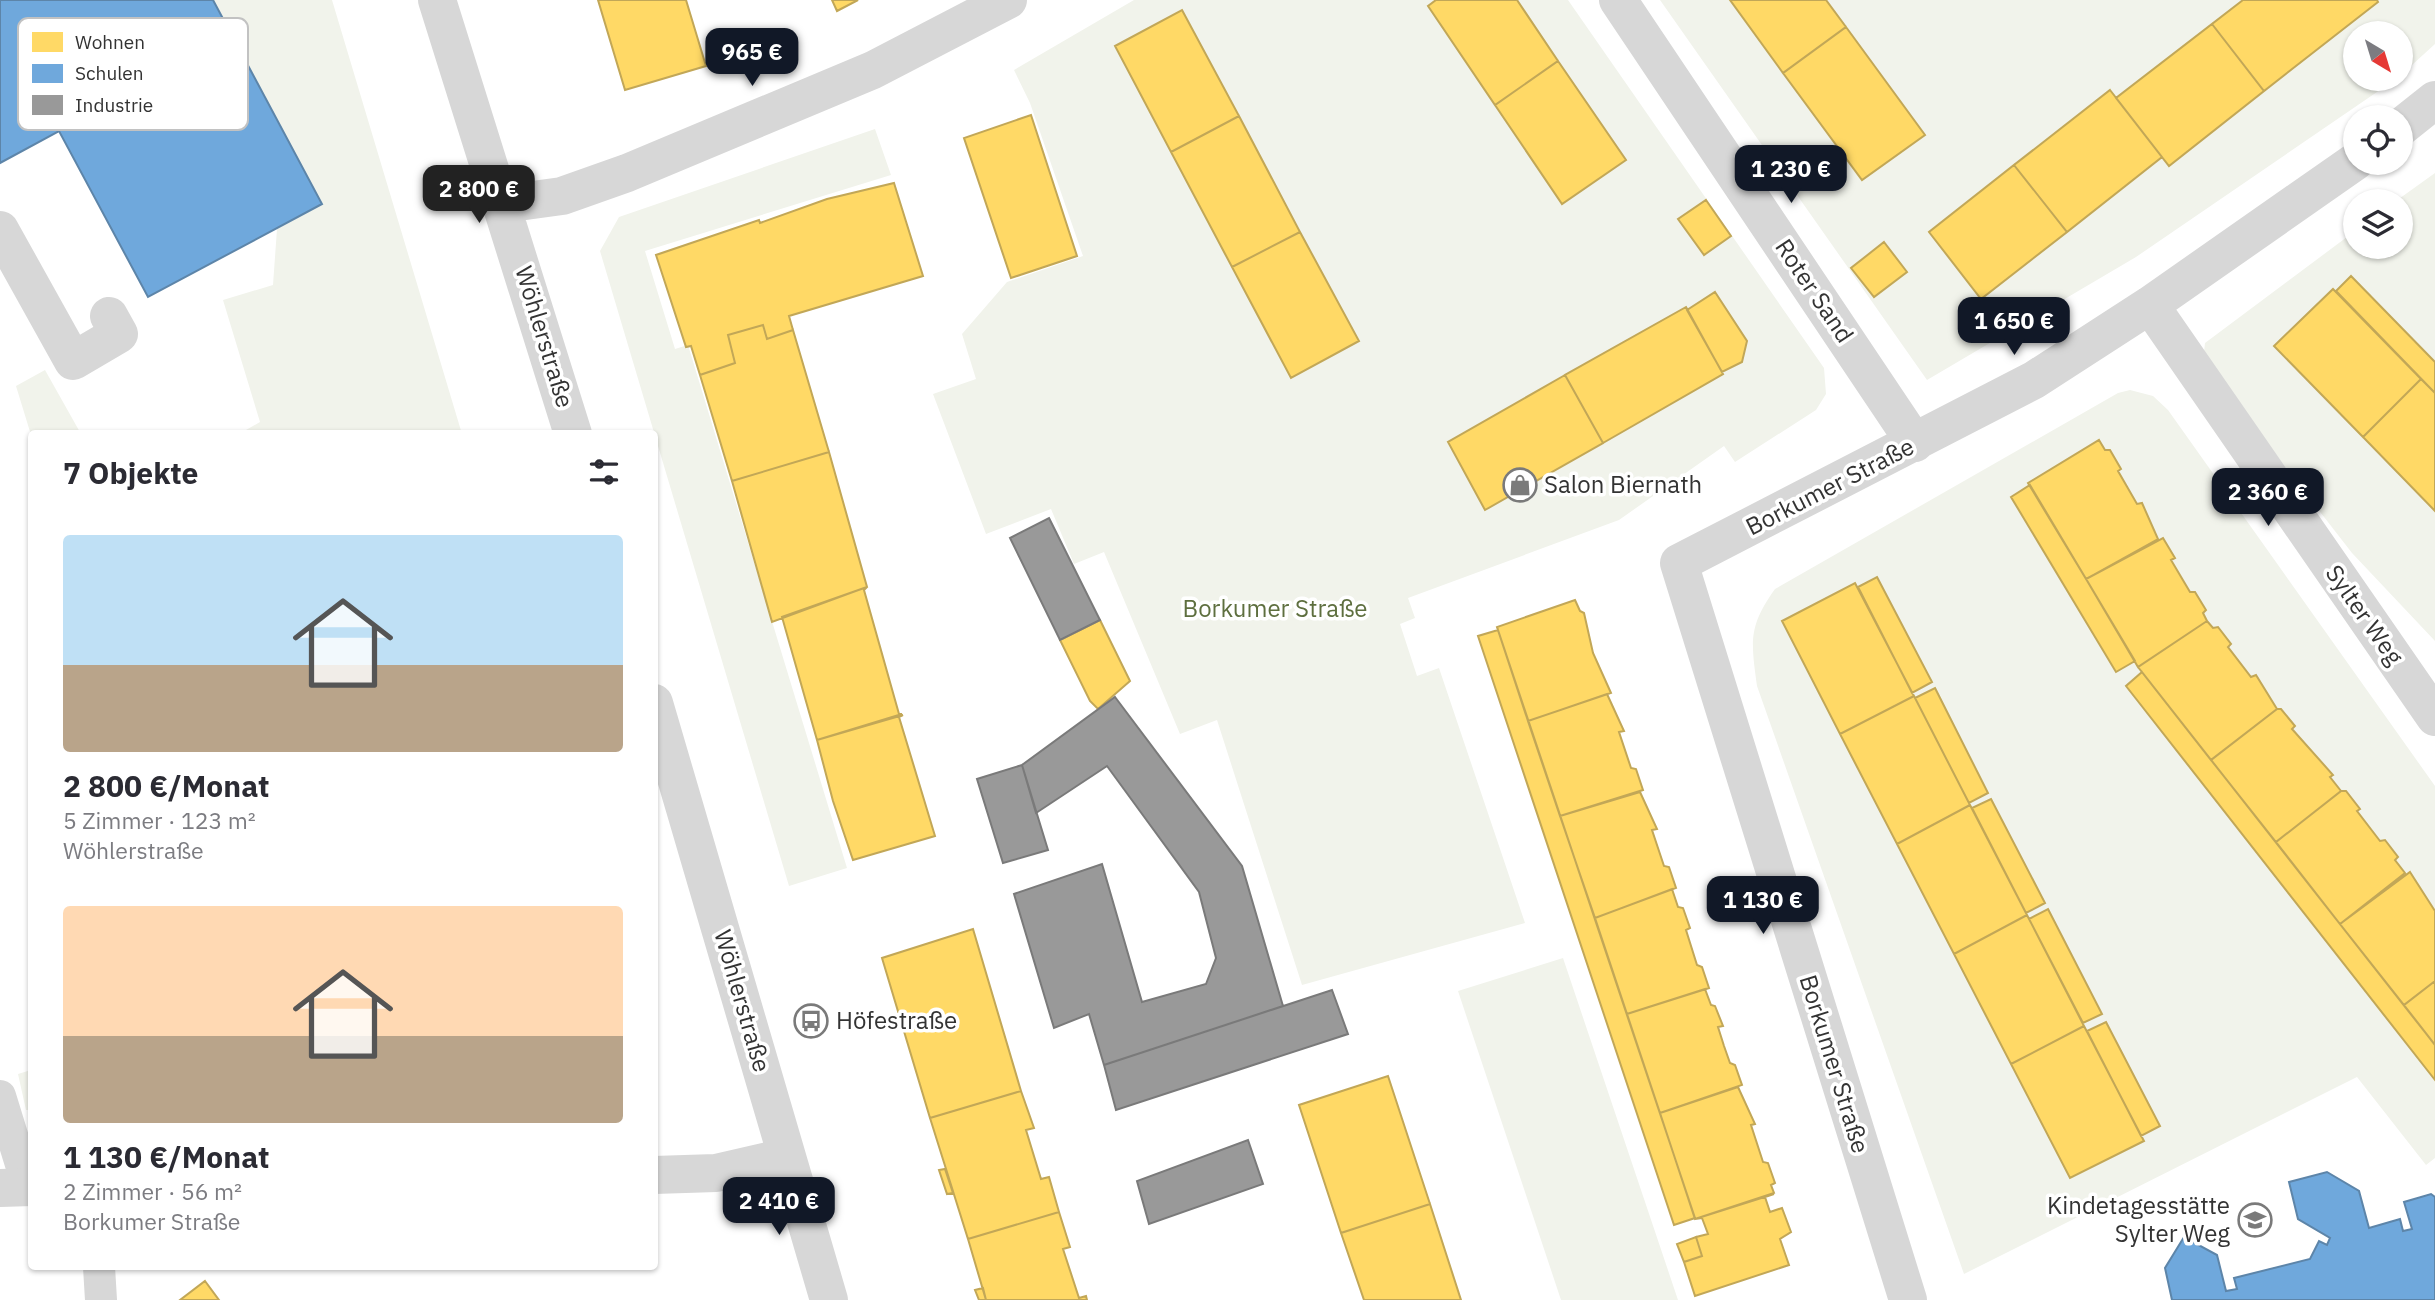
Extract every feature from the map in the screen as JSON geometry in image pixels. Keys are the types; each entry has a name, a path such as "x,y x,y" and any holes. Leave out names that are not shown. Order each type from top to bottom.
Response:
{"street":[{"name":"Wöhlerstraße","path":"438,0 572,430"},
{"path":"503,204 562,196 627,173 873,70 1008,0"},
{"name":"Roter Sand","path":"1618,0 1915,443"},
{"path":"2413,117 2435,100"},
{"name":"Borkumer Straße","path":"1898,1297 1679,563 2034,380 2150,305 2343,170"},
{"path":"0,230 73,361 119,334 109,316"},
{"name":"Sylter Weg","path":"2150,305 2435,717"},
{"name":"Wöhlerstraße","path":"658,717 830,1300"},
{"path":"658,1175 716,1173 786,1157"}],"lane":[{"path":"0,1096 20,1188"},
{"path":"99,1270 101,1300"}],"green space":[{"path":"211,0 332,0 461,430 246,430 260,422 223,300 273,285 277,229 322,204 248,68 248,18 221,18"},
{"path":"1134,0 1568,0 1824,368 1826,394 1816,410 1735,462 1724,446 1619,520 1408,598 1415,618 1400,624 1417,676 1439,668 1525,923 1302,985 1217,720 1180,734 1104,552 1074,564 1051,509 986,534 933,394 976,379 962,334 1007,282 1083,256 1030,103 1014,70"},
{"path":"1660,0 2435,0 2435,44 2413,64 2413,21 2343,21 2343,91 2378,91 2358,105 2343,105 2343,115 2136,257 1927,380"},
{"path":"875,129 891,175 645,251 675,349 688,345 847,868 789,886 658,446 658,430 653,430 600,251 619,217"},
{"path":"2435,173 2435,641 2352,553 2203,361 2205,343 2343,240 2343,259 2413,259 2413,189"},
{"path":"45,370 79,430 29,430 16,386"},
{"path":"2130,390 2153,396 2168,410 2435,786 2435,1158 2426,1165 2357,1077 1964,1274 1757,686 1753,657 1754,635 1760,614 1775,589 2118,393"},
{"path":"1563,958 1678,1300 1561,1300 1458,991"},
{"path":"28,1071 28,1110 26,1110 18,1074"}],"building: Wohnen":[{"path":"598,0 686,0 706,66 625,90"},
{"path":"832,0 858,0 837,11"},
{"path":"1436,0 1517,0 1558,61 1495,105 1428,6"},
{"path":"1730,0 1826,0 1846,27 1783,73"},
{"path":"2243,0 2378,2 2354,21 2343,21 2343,29 2264,91 2212,24"},
{"path":"1182,10 1239,116 1171,152 1115,46"},
{"path":"2212,24 2264,91 2169,166 2116,98"},
{"path":"1846,27 1925,135 1862,180 1783,73"},
{"path":"1558,61 1626,160 1562,204 1495,105"},
{"path":"2110,90 2162,157 2067,232 2014,165"},
{"path":"1031,115 1077,256 1011,278 964,138"},
{"path":"1239,116 1300,232 1232,267 1171,152"},
{"path":"2014,165 2067,232 1981,299 1929,232"},
{"path":"894,183 923,276 789,316 793,330 767,339 763,325 728,335 735,363 700,375 691,346 686,347 656,255 827,199"},
{"path":"1706,200 1731,236 1704,255 1678,219"},
{"path":"1300,232 1359,341 1291,378 1232,267"},
{"path":"1884,242 1907,272 1874,297 1851,268"},
{"path":"2351,276 2435,362 2435,393 2336,291"},
{"path":"2333,289 2421,379 2363,437 2274,346"},
{"path":"1715,292 1747,341 1742,362 1722,372 1687,310"},
{"path":"1686,307 1723,374 1603,443 1565,375"},
{"path":"763,325 767,339 793,330 829,452 732,481 700,375 735,363 728,335"},
{"path":"1565,375 1603,443 1485,510 1448,442"},
{"path":"2421,379 2435,393 2435,511 2363,437"},
{"path":"2099,440 2105,450 2110,450 2121,469 2118,471 2137,504 2142,503 2158,539 2086,579 2028,483"},
{"path":"829,452 867,587 772,622 732,481"},
{"path":"2030,485 2135,661 2116,672 2011,497"},
{"path":"2163,538 2175,558 2171,560 2190,592 2195,592 2206,610 2203,613 2207,621 2138,667 2086,579"},
{"path":"1877,577 1932,682 1912,693 1858,587"},
{"path":"1855,583 1914,696 1840,734 1782,621"},
{"path":"867,587 864,590 899,714 902,714 817,740 782,617"},
{"path":"1575,600 1580,611 1584,613 1593,653 1611,693 1528,721 1497,627"},
{"path":"1100,620 1130,681 1098,709 1090,701 1060,640"},
{"path":"2207,621 2213,628 2218,627 2231,644 2228,647 2251,677 2256,675 2277,709 2211,760 2138,667"},
{"path":"1498,630 1695,1218 1674,1225 1478,636"},
{"path":"2142,672 2435,1045 2435,1080 2126,686"},
{"path":"1935,688 1988,793 1969,803 1915,698"},
{"path":"1607,694 1624,731 1619,732 1631,768 1636,769 1643,790 1560,816 1528,721"},
{"path":"1914,696 1970,805 1897,844 1840,734"},
{"path":"2277,709 2281,709 2295,726 2292,729 2333,775 2330,777 2341,791 2276,842 2211,760"},
{"path":"903,715 899,717 935,836 853,860 833,801 817,740"},
{"path":"2341,791 2346,791 2360,809 2357,811 2380,841 2385,840 2398,857 2395,860 2405,873 2340,924 2276,842"},
{"path":"1640,792 1657,829 1652,830 1664,866 1669,867 1676,888 1595,918 1560,816"},
{"path":"1991,799 2045,903 2026,913 1972,808"},
{"path":"1970,805 2027,915 1954,954 1897,844"},
{"path":"2410,872 2435,911 2435,981 2404,1005 2340,924"},
{"path":"1672,889 1678,907 1683,908 1690,928 1686,930 1697,965 1702,967 1709,988 1627,1014 1595,918"},
{"path":"2048,909 2102,1014 2083,1023 2029,919"},
{"path":"2027,915 2084,1026 2011,1064 1954,954"},
{"path":"973,929 1021,1091 930,1118 882,958"},
{"path":"2435,981 2435,1045 2404,1005"},
{"path":"1705,989 1723,1026 1718,1027 1724,1046 1742,1085 1660,1113 1627,1014"},
{"path":"2106,1022 2160,1126 2141,1136 2087,1031"},
{"path":"2084,1026 2144,1141 2070,1178 2011,1064"},
{"path":"1388,1076 1430,1204 1341,1233 1299,1105"},
{"path":"1738,1087 1755,1124 1751,1125 1763,1162 1768,1163 1775,1183 1771,1185 1774,1193 1695,1219 1660,1113"},
{"path":"1021,1091 1034,1128 1026,1130 1041,1179 1049,1177 1059,1212 968,1239 930,1118"},
{"path":"945,1169 953,1193 947,1194 939,1170"},
{"path":"1774,1194 1765,1197 1770,1212 1782,1208 1791,1232 1780,1239 1789,1265 1695,1296 1684,1262 1702,1256 1696,1237 1708,1234 1702,1218 1695,1219"},
{"path":"1430,1204 1461,1300 1364,1300 1341,1233"},
{"path":"1059,1212 1070,1247 1063,1249 1079,1298 1086,1296 1087,1300 986,1300 968,1239"},
{"path":"1696,1237 1702,1256 1684,1262 1677,1244"},
{"path":"205,1281 219,1300 180,1300"},
{"path":"983,1288 986,1300 979,1300 975,1290"}],"building: Schulen":[{"path":"0,0 213,0 223,18 18,18 18,130 248,130 248,66 322,204 148,297 59,131 0,163"},
{"path":"2327,1172 2359,1191 2369,1228 2400,1219 2403,1231 2412,1229 2404,1202 2431,1194 2435,1197 2435,1300 2172,1300 2165,1268 2184,1237 2217,1255 2226,1291 2237,1289 2234,1278 2310,1259 2319,1241 2327,1245 2330,1238 2298,1219 2289,1182"}],"building: Industrie":[{"path":"1049,518 1100,620 1060,640 1010,538"},
{"path":"1115,697 1242,866 1283,1006 1104,1065 1089,1014 1054,1028 1014,894 1102,864 1142,1002 1206,984 1216,958 1199,892 1107,766 1036,813 1022,765"},
{"path":"1022,765 1048,850 1003,863 977,779"},
{"path":"1332,990 1348,1034 1116,1110 1104,1065"},
{"path":"1248,1140 1263,1184 1149,1224 1137,1181"}],"place":[{"name":"Salon Biernath","path":"1520,485"},
{"name":"Höfestraße","path":"811,1021"},
{"name":"Kindetagesstätte Sylter Weg","path":"2255,1220"}]}
